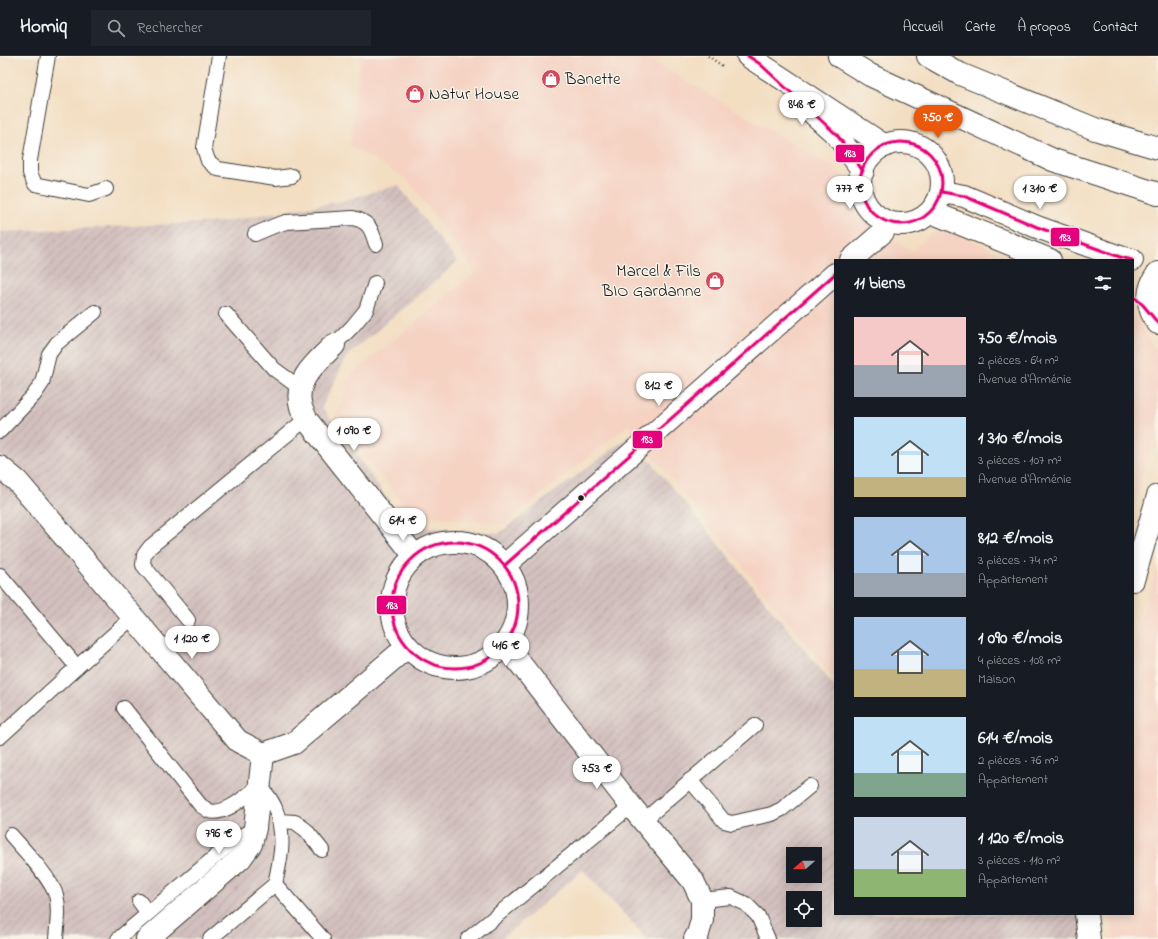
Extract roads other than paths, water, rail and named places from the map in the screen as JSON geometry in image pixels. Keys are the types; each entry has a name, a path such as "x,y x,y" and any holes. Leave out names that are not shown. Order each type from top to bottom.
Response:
{"main road":[{"path":"839,56 870,75 1053,160 1158,194"},
{"path":"928,56 960,74 1095,129 1158,148"},
{"path":"754,60 885,146"},
{"path":"754,60 837,135 863,171"},
{"path":"852,259 886,227 915,222 931,212 942,192 942,180 939,168 933,157 924,149 911,144 898,142 885,146 873,153 865,164 861,177 861,191 864,201 871,211 880,218 886,227"},
{"path":"942,192 964,196 1037,227 1128,259"},
{"path":"931,212 1048,259"},
{"path":"1134,260 1158,264"},
{"path":"1156,320 1149,306 1149,294 1152,283 1158,273"},
{"path":"505,565 834,275"},
{"path":"1134,297 1156,320"},
{"path":"334,345 309,370 300,388 301,406 306,419 414,555"},
{"path":"0,467 16,481 238,741 263,754 294,743 407,647"},
{"path":"1134,577 1158,496"},
{"path":"452,540 472,543 490,551 505,565 516,584 519,605 515,626 505,644 492,657 475,665 457,669 438,666 421,659 407,647 396,629 391,610 393,589 401,570 414,555 432,545 452,540"},
{"path":"505,644 637,813 693,881 702,900 702,920 695,939"},
{"path":"147,939 240,859 251,844 255,828 263,754"},
{"path":"1086,915 1089,939"}],"lane":[{"path":"48,56 30,160 30,173 34,184 88,195 106,189"},
{"path":"220,56 204,148 208,161 218,169 276,178 292,176"},
{"path":"255,234 286,222 353,218 362,220 371,229 376,244"},
{"path":"334,345 366,310 374,283"},
{"path":"0,430 34,395 42,383 49,354 57,343 95,312"},
{"path":"226,314 274,369 300,388"},
{"path":"188,620 143,566 144,555 150,547 306,419"},
{"path":"0,575 77,667"},
{"path":"0,737 133,617"},
{"path":"124,708 201,806 209,811 224,810 235,804 260,785 275,807 282,832 282,854 275,884 210,939"},
{"path":"468,939 637,813 690,780 755,725"},
{"path":"690,780 724,821 732,823 772,814 782,809 810,786"},
{"path":"279,821 295,822 306,830 322,850"},
{"path":"118,939 236,839 255,828"},
{"path":"11,835 49,880 56,895 58,912 56,939"},
{"path":"275,884 323,939"},
{"path":"702,900 731,897 746,904 758,916 768,939"},
{"path":"139,901 148,913"}],"place":[{"name":"Banette","path":"551,79"},
{"name":"Natur House","path":"415,94"},
{"name":"Marcel & Fils BIO Gardanne","path":"715,281"}]}
